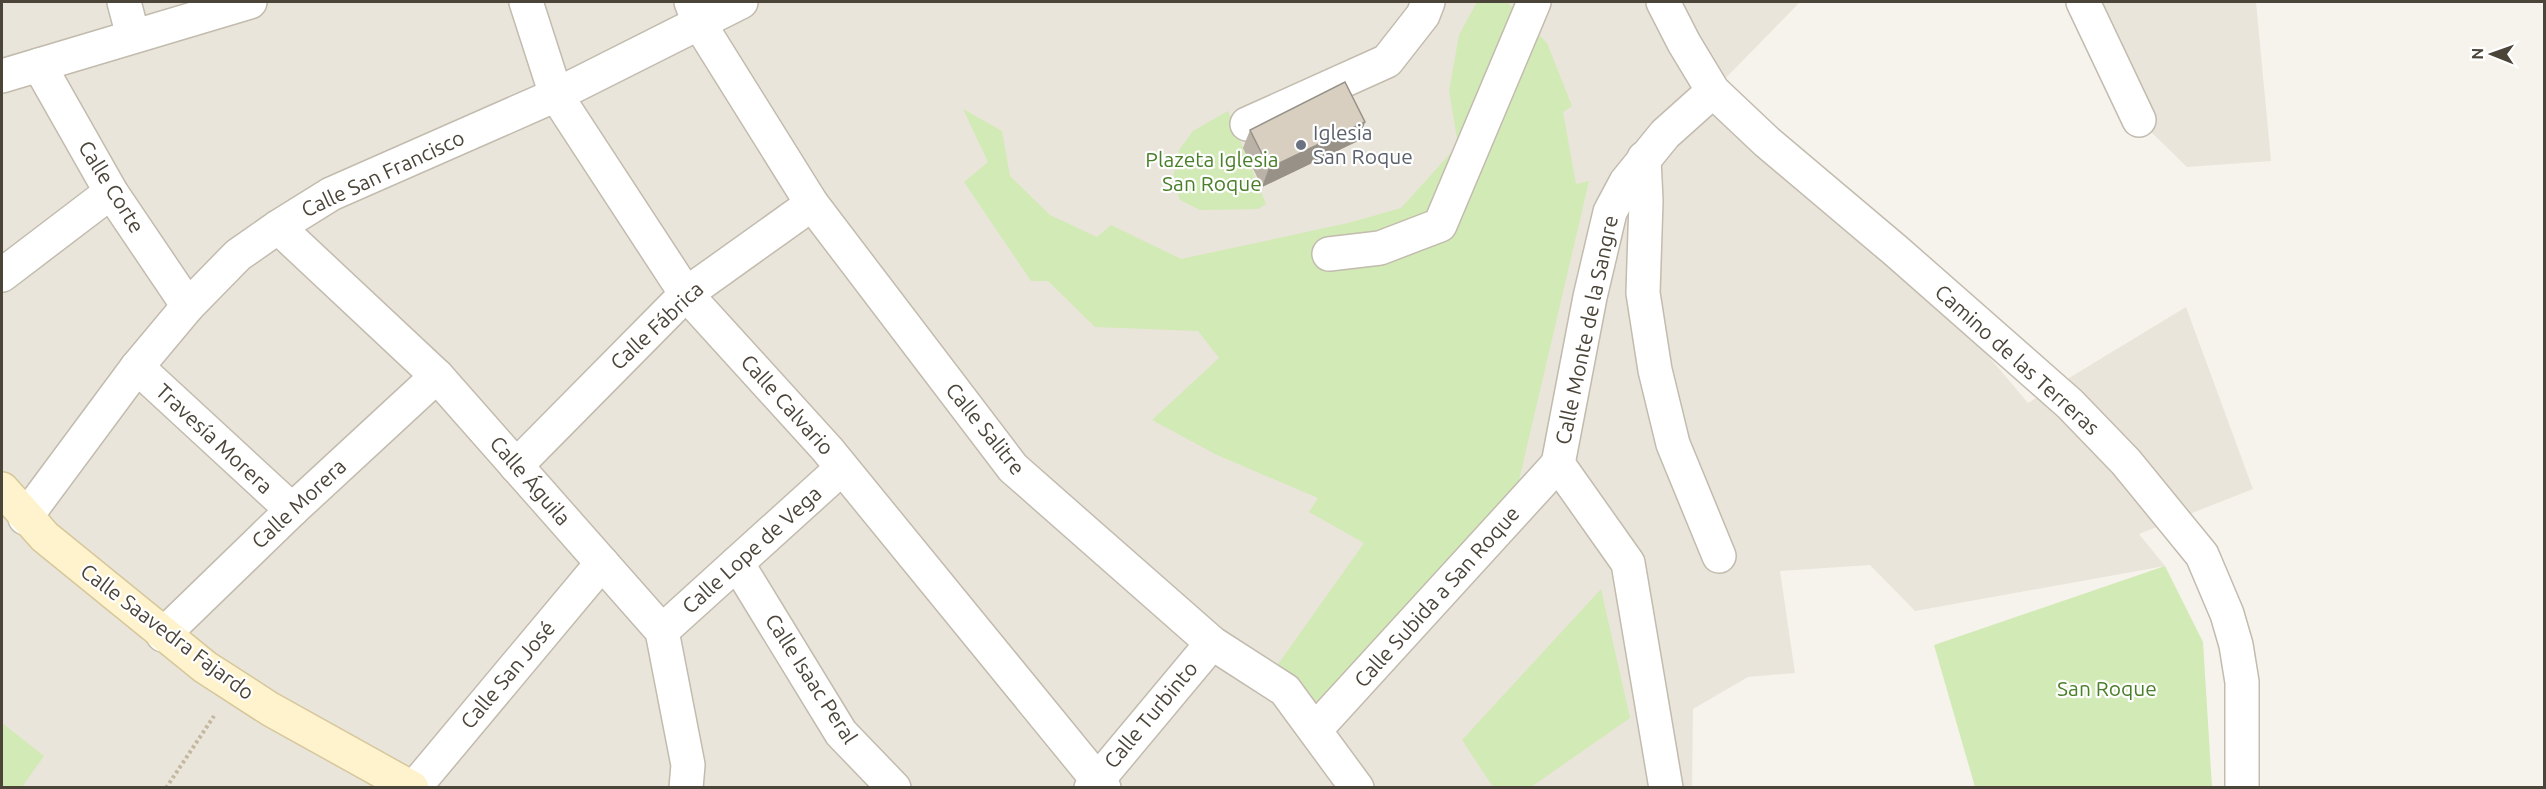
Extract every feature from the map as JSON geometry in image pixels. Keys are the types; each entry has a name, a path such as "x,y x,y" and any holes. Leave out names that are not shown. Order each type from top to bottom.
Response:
{"main road":[{"name":"Calle Saavedra Fajardo","path":"2,489 45,537 164,635 234,687 413,788"}],"street":[{"path":"124,2 133,36"},
{"path":"2,76 250,2"},
{"name":"Calle Calvario","path":"525,2 556,95 686,294 842,468 1097,785"},
{"name":"Calle San Francisco","path":"26,518 137,368 188,306 238,255 278,226 331,194 556,95 695,12 741,2"},
{"path":"1247,124 1388,62 1424,15 1428,2"},
{"path":"1329,254 1380,248 1440,225 1534,2"},
{"name":"Camino de las Terreras","path":"1663,2 1713,91 1767,142 1895,249 2070,404 2126,462 2196,547 2214,580 2236,645 2242,682 2242,788"},
{"path":"2083,2 2139,120"},
{"name":"Calle Salitre","path":"695,12 812,204 1013,468 1212,643 1285,690 1357,788"},
{"name":"Calle Corte","path":"39,65 111,192 188,306"},
{"name":"Calle Monte de la Sangre","path":"1558,464 1590,297 1610,212 1626,182 1644,158 1665,134 1713,91"},
{"path":"1644,158 1646,201 1643,293 1655,370 1673,444 1719,556"},
{"path":"2,275 111,192"},
{"name":"Calle Fábrica","path":"516,466 686,294 812,204"},
{"name":"Calle Águila","path":"278,226 437,376 662,631"},
{"name":"Travesía Morera","path":"137,368 292,510"},
{"name":"Calle Morera","path":"164,635 292,510 437,376"},
{"path":"1558,464 1628,563 1666,788"},
{"name":"Calle Subida a San Roque","path":"1315,730 1558,464"},
{"name":"Calle Lope de Vega","path":"662,631 842,468"},
{"name":"Calle San José","path":"413,788 602,563"},
{"name":"Calle Isaac Peral","path":"737,563 841,733 894,788"},
{"path":"662,631 688,765 686,788"},
{"name":"Calle Turbinto","path":"1097,785 1212,643"}],"path":[{"path":"166,788 234,687"}],"shaded area":[{"path":"2,2 1800,2 1714,90 1910,263 2028,403 2186,307 2253,489 2139,534 2165,566 1915,611 1870,565 1780,571 1795,673 1748,677 1693,709 1692,787 2,788"},
{"path":"2083,2 2256,2 2271,161 2187,167 2139,120"}],"green space":[{"path":"1477,2 1507,2 1547,43 1572,106 1563,112 1576,184 1589,181 1517,489 1326,696 1310,705 1276,667 1364,543 1309,512 1318,498 1217,455 1152,420 1219,358 1198,331 1095,327 1048,281 1031,281 964,182 988,162 963,109 1002,131 1010,176 1050,215 1097,237 1111,225 1181,259 1348,223 1401,208 1458,145 1449,91 1459,35"},
{"name":"Plazeta Iglesia San Roque","path":"1228,111 1266,204 1258,209 1200,210 1180,200 1172,182 1179,150 1193,131"},
{"name":"San Roque","path":"2165,566 2203,642 2212,787 1975,787 1934,645"},
{"path":"1601,589 1630,718 1531,787 1493,787 1462,740"},
{"path":"2,723 44,756 22,787 2,787"}],"building":[{"path":"1345,82 1365,122 1269,168 1250,130"}],"place":[{"name":"Iglesia San Roque","path":"1301,145"}]}
